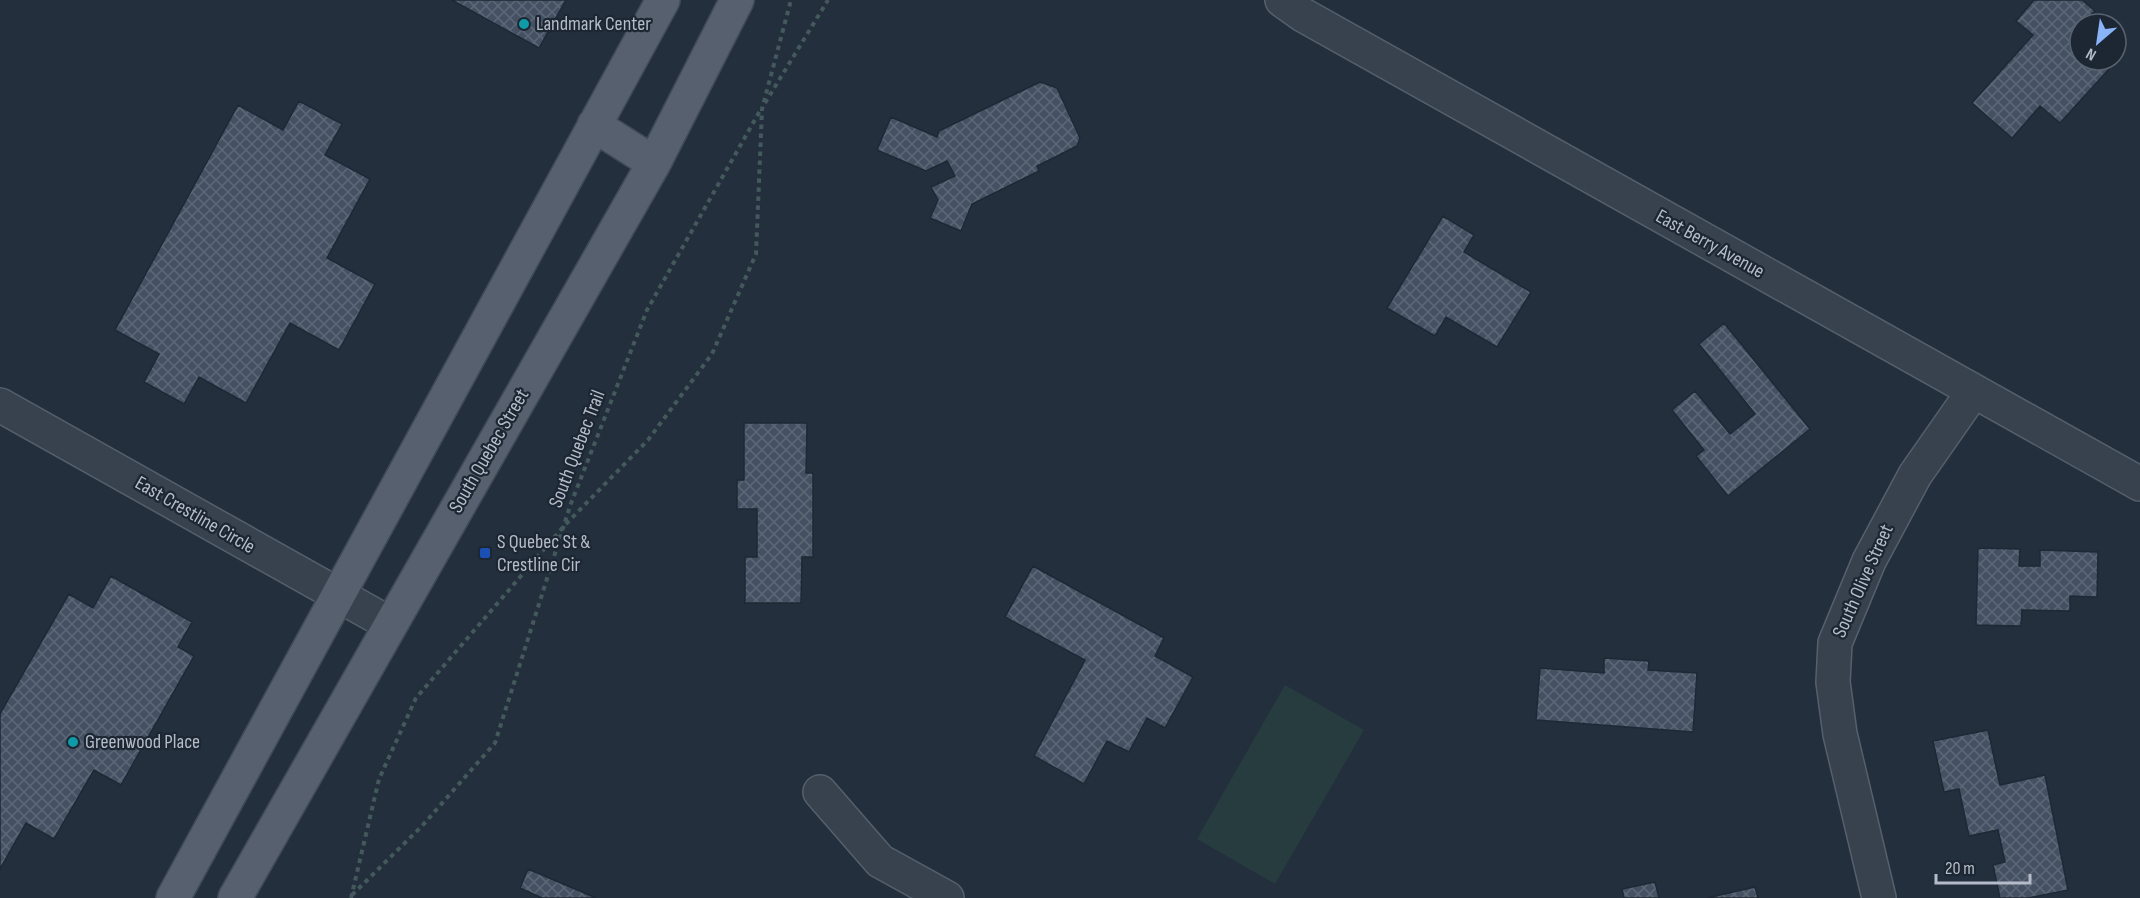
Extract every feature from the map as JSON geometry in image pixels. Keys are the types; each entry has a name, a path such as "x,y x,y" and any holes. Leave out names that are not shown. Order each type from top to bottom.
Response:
{"main road":[{"path":"173,898 663,0"},
{"name":"South Quebec Street","path":"235,898 654,163 737,0"},
{"path":"594,125 654,163"}],"street":[{"name":"East Berry Avenue","path":"1282,0 1304,15 2140,484"},
{"name":"South Olive Street","path":"1879,898 1840,734 1833,682 1835,643 1856,588 1915,475 1973,392"},
{"name":"East Crestline Circle","path":"0,405 390,624"},
{"path":"820,792 880,861 947,898"}],"path":[{"path":"351,897 379,779 416,698 564,526 648,440 712,354 756,254 762,109 790,0"},
{"name":"South Quebec Trail","path":"351,897 423,826 495,742 564,526 647,310 762,109 828,0"}],"green space":[{"path":"1285,685 1364,730 1275,884 1197,839"}],"building":[{"name":"Landmark Center","path":"452,0 566,0 539,48"},
{"path":"2034,0 2082,0 2095,11 2068,12 2068,72 2106,72 2060,123 2040,106 2012,138 1972,103 2033,35 2016,21"},
{"path":"1040,82 1057,88 1080,138 1077,146 1037,166 1039,171 972,204 961,231 930,218 938,200 931,187 955,176 947,161 926,171 877,150 891,117 937,137 939,131"},
{"path":"299,101 342,124 325,155 370,179 327,258 375,284 339,350 290,323 246,403 199,377 184,404 144,382 159,354 115,330 238,105 283,130"},
{"path":"1443,216 1474,235 1464,252 1531,292 1497,347 1446,317 1435,336 1387,308"},
{"path":"1724,323 1810,429 1728,496 1696,456 1704,450 1672,410 1695,391 1730,434 1755,414 1699,344"},
{"path":"744,423 807,423 806,473 813,473 813,557 802,557 801,603 745,603 745,557 757,557 757,509 737,509 737,480 744,480"},
{"path":"1978,548 2020,549 2019,566 2040,566 2040,550 2098,552 2097,597 2070,596 2070,611 2022,610 2021,626 1976,625"},
{"path":"1033,566 1164,638 1155,656 1193,677 1165,728 1147,718 1129,752 1107,741 1084,784 1034,756 1085,660 1005,617"},
{"name":"Greenwood Place","path":"111,576 192,622 178,647 194,656 121,785 94,770 54,839 26,823 0,869 0,714 69,594 93,608"},
{"path":"1604,658 1649,661 1648,670 1697,673 1693,732 1536,720 1540,668 1604,673"},
{"path":"1988,730 2000,785 2045,775 2068,890 2028,898 2000,898 1993,865 2005,862 1998,830 1969,836 1959,789 1944,792 1933,741"},
{"path":"528,869 596,898 542,898 520,888"},
{"path":"1655,882 1659,898 1624,898 1622,889"},
{"path":"1755,887 1758,898 1707,898"}],"place":[{"name":"Landmark Center","path":"524,24"},
{"name":"S Quebec St & Crestline Cir","path":"485,553"},
{"name":"Greenwood Place","path":"73,742"}]}
